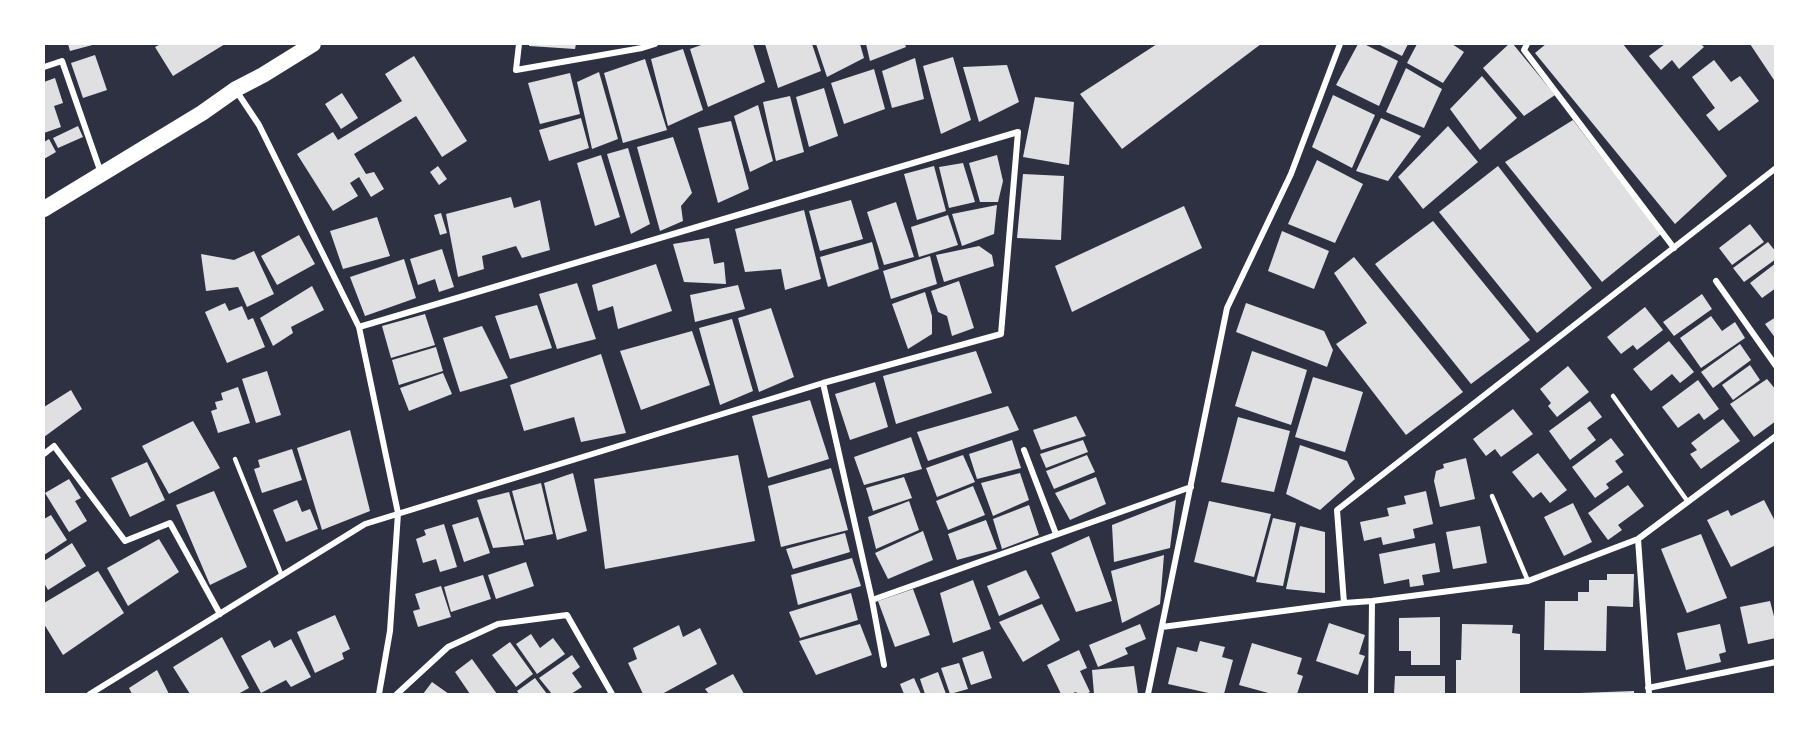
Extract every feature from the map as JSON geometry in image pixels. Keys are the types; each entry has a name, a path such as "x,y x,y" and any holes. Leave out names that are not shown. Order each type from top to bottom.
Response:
{"highway":[{"path":"44,209 202,113 236,89 313,44"}],"street":[{"path":"519,44 516,70 655,44"},
{"path":"1148,694 1227,308 1291,174 1340,44"},
{"path":"1527,44 1524,50 1674,248"},
{"path":"44,67 62,61 101,173"},
{"path":"236,89 259,125 359,327 398,513 390,631 378,694"},
{"path":"90,694 365,524 824,383 1001,334 1018,132 359,327"},
{"path":"1344,603 1336,510 1776,168"},
{"path":"1716,281 1776,366"},
{"path":"824,383 884,665"},
{"path":"1162,627 1528,581 1638,539 1776,436"},
{"path":"44,454 54,446 125,541 170,523 220,614"},
{"path":"1024,450 1056,534"},
{"path":"872,600 1191,487"},
{"path":"1638,539 1649,691 1776,662"},
{"path":"1371,694 1372,601"},
{"path":"397,694 448,647 498,624 567,615 612,694"}],"lane":[{"path":"1613,396 1688,502"},
{"path":"236,459 282,576"},
{"path":"1492,496 1528,581"}],"building":[{"path":"68,44 96,44 70,51"},
{"path":"161,44 225,44 173,76 155,47"},
{"path":"529,44 576,44 575,49 529,46"},
{"path":"704,44 753,44 765,82 708,107 690,49"},
{"path":"765,44 812,44 821,71 778,88"},
{"path":"816,44 860,44 864,58 827,77"},
{"path":"866,44 905,44 906,47 870,61"},
{"path":"1157,44 1261,44 1122,149 1080,94"},
{"path":"1358,44 1364,44 1398,61 1379,106 1336,85"},
{"path":"1378,44 1408,44 1402,56"},
{"path":"1417,44 1452,44 1464,52 1443,83 1407,63"},
{"path":"1509,44 1513,44 1555,95 1524,116 1483,68"},
{"path":"1546,44 1623,44 1727,176 1675,224 1535,53"},
{"path":"1665,44 1701,44 1704,47 1679,69 1672,60 1661,70 1649,56"},
{"path":"1750,44 1776,44 1776,83"},
{"path":"683,49 703,110 668,126 651,59"},
{"path":"95,55 107,90 83,98 71,63"},
{"path":"414,56 467,141 442,157 416,116 354,154 366,174 374,172 384,189 371,197 359,177 350,183 358,196 333,211 297,154 333,132 338,140 402,101 385,74"},
{"path":"953,57 971,120 941,134 923,66"},
{"path":"915,58 924,99 892,108 882,71"},
{"path":"645,59 667,130 623,143 604,73"},
{"path":"1714,60 1731,82 1740,76 1759,101 1719,131 1706,115 1715,108 1692,77"},
{"path":"1007,65 1019,102 979,122 963,67"},
{"path":"1406,68 1442,89 1424,128 1386,112"},
{"path":"874,69 885,109 844,124 831,83"},
{"path":"599,72 618,139 592,149 577,82"},
{"path":"570,73 580,114 540,124 528,83"},
{"path":"1482,76 1517,118 1480,150 1450,109"},
{"path":"55,78 63,103 54,106 61,127 44,133 44,82"},
{"path":"824,88 838,136 809,147 796,97"},
{"path":"342,93 358,118 341,129 325,104"},
{"path":"1333,95 1375,115 1352,168 1312,147"},
{"path":"790,96 804,152 776,161 763,102"},
{"path":"1035,97 1074,102 1069,165 1023,157"},
{"path":"758,105 773,161 750,172 734,116"},
{"path":"581,118 589,148 549,161 539,130"},
{"path":"1381,118 1421,136 1388,181 1356,171"},
{"path":"1573,120 1661,234 1602,282 1505,162"},
{"path":"731,121 749,189 718,203 698,128"},
{"path":"78,126 83,137 58,148 53,138"},
{"path":"1448,126 1478,162 1423,209 1398,177"},
{"path":"673,137 692,193 681,206 683,221 660,231 637,147"},
{"path":"49,139 56,152 44,159 44,142"},
{"path":"628,148 650,224 631,234 607,154"},
{"path":"601,155 620,217 595,226 577,163"},
{"path":"997,155 1003,181 998,202 980,202 969,163"},
{"path":"1317,160 1363,184 1335,243 1288,224"},
{"path":"963,163 975,202 949,208 939,167"},
{"path":"438,166 447,179 439,185 430,172"},
{"path":"934,166 946,211 917,220 904,174"},
{"path":"1498,166 1592,288 1537,333 1439,212"},
{"path":"1023,174 1064,176 1061,240 1017,238"},
{"path":"511,197 514,208 540,200 550,250 522,258 516,246 482,256 484,269 458,277 446,214"},
{"path":"851,200 863,239 820,251 809,211"},
{"path":"896,202 914,257 884,265 867,212"},
{"path":"997,205 994,234 962,246 952,214"},
{"path":"1184,206 1202,248 1072,312 1055,266"},
{"path":"804,210 821,279 785,290 781,269 745,272 735,229"},
{"path":"441,213 447,233 440,235 434,215"},
{"path":"948,215 958,245 919,257 911,227"},
{"path":"377,217 390,256 343,269 330,231"},
{"path":"1433,221 1530,340 1471,384 1375,264"},
{"path":"1750,224 1764,242 1732,265 1719,248"},
{"path":"1282,231 1329,251 1314,289 1268,271"},
{"path":"299,235 315,264 277,285 261,256"},
{"path":"709,238 714,264 724,262 726,284 684,282 673,244"},
{"path":"872,242 879,269 828,287 820,257"},
{"path":"1768,242 1776,252 1776,259 1744,282 1733,268"},
{"path":"979,246 992,255 994,266 944,282 936,255"},
{"path":"442,249 454,287 439,292 435,279 418,285 410,259"},
{"path":"254,251 274,294 247,307 238,287 206,291 201,254 234,260"},
{"path":"930,256 937,284 891,299 883,271"},
{"path":"1354,257 1463,392 1406,435 1336,344 1367,323 1334,273"},
{"path":"404,259 416,298 365,316 350,277"},
{"path":"1776,263 1776,288 1762,298 1750,283"},
{"path":"656,264 672,311 618,329 613,306 598,311 592,285"},
{"path":"959,281 974,328 952,336 947,316 938,312 931,291"},
{"path":"577,283 596,339 557,349 539,294"},
{"path":"738,285 745,309 695,322 690,295"},
{"path":"312,286 324,310 291,327 293,333 273,346 260,318"},
{"path":"925,292 932,316 932,334 908,349 892,304"},
{"path":"1702,294 1712,309 1674,336 1663,322"},
{"path":"225,303 229,311 242,306 248,320 253,318 265,347 227,363 205,312"},
{"path":"1246,303 1324,331 1333,350 1327,367 1236,332"},
{"path":"537,305 552,348 510,359 495,316"},
{"path":"1645,307 1663,330 1637,350 1633,345 1621,354 1607,337"},
{"path":"771,308 794,377 759,392 738,318"},
{"path":"425,314 435,345 391,358 382,326"},
{"path":"1711,316 1722,331 1735,322 1745,338 1701,368 1680,338"},
{"path":"1776,317 1776,339 1765,324"},
{"path":"732,319 753,391 720,405 699,328"},
{"path":"482,326 508,378 460,392 443,338"},
{"path":"692,331 710,385 641,410 620,351"},
{"path":"1669,341 1694,372 1680,383 1672,374 1651,391 1633,369"},
{"path":"1740,344 1751,360 1713,388 1701,372"},
{"path":"436,347 443,371 399,385 392,360"},
{"path":"976,351 992,393 896,424 883,376"},
{"path":"1252,351 1307,370 1291,425 1235,406"},
{"path":"601,354 626,433 581,442 574,417 524,431 510,385"},
{"path":"1750,365 1760,380 1733,400 1722,385"},
{"path":"1568,366 1589,392 1557,417 1548,406 1551,403 1540,389"},
{"path":"267,371 281,415 256,423 242,379"},
{"path":"443,373 452,394 409,411 400,388"},
{"path":"1313,377 1363,392 1345,452 1295,437"},
{"path":"1767,379 1776,390 1776,421 1754,437 1730,404"},
{"path":"1698,380 1719,409 1704,420 1699,413 1678,428 1662,407"},
{"path":"875,382 888,427 850,440 835,394"},
{"path":"238,387 250,423 218,433 211,411 217,409 215,402 223,400 221,393"},
{"path":"71,390 82,409 44,437 44,407"},
{"path":"810,400 829,459 768,478 752,416"},
{"path":"1590,401 1602,417 1587,428 1596,440 1570,460 1549,431"},
{"path":"1008,406 1019,430 928,461 917,432"},
{"path":"1513,409 1533,434 1501,457 1495,449 1486,456 1473,439"},
{"path":"1076,416 1086,436 1041,450 1033,430"},
{"path":"1238,417 1290,431 1274,492 1221,482"},
{"path":"1723,419 1740,441 1701,469 1690,454 1697,450 1691,443"},
{"path":"193,421 220,468 169,494 142,446"},
{"path":"350,430 370,511 322,530 297,448"},
{"path":"911,437 922,469 864,485 854,457"},
{"path":"1611,438 1624,455 1615,461 1623,472 1606,484 1609,488 1595,498 1572,467"},
{"path":"1012,440 1021,468 977,479 969,454"},
{"path":"1083,440 1088,452 1046,468 1040,454"},
{"path":"1300,445 1347,461 1355,479 1320,510 1286,494"},
{"path":"292,449 302,480 262,493 254,469 260,467 258,460"},
{"path":"1538,453 1567,490 1550,503 1541,492 1533,498 1512,472"},
{"path":"738,455 755,541 605,569 594,479"},
{"path":"963,455 975,482 937,497 926,468"},
{"path":"1087,455 1095,472 1054,489 1046,471"},
{"path":"1466,458 1475,499 1440,507 1434,481 1436,471 1444,468 1443,464"},
{"path":"147,462 165,500 130,517 111,478"},
{"path":"831,468 848,530 781,547 768,486"},
{"path":"573,473 587,531 557,540 544,483"},
{"path":"1020,473 1029,500 993,516 981,483"},
{"path":"904,477 912,498 873,511 866,488"},
{"path":"1096,477 1106,504 1070,520 1055,493"},
{"path":"69,479 81,498 75,501 87,521 69,532 45,493"},
{"path":"541,483 553,534 525,540 512,491"},
{"path":"1628,485 1644,506 1618,525 1622,530 1608,540 1588,513"},
{"path":"973,486 985,515 948,530 936,501"},
{"path":"214,491 247,567 210,585 176,505"},
{"path":"1426,491 1433,524 1413,529 1415,538 1383,545 1381,537 1364,541 1360,522 1389,516 1387,508 1406,504 1404,496"},
{"path":"509,492 524,545 493,548 477,500"},
{"path":"297,500 302,512 310,509 318,529 286,542 273,510"},
{"path":"1176,500 1170,548 1114,562 1112,525"},
{"path":"1764,500 1776,523 1776,545 1731,567 1707,520 1728,510 1731,516"},
{"path":"909,501 919,530 876,549 868,517"},
{"path":"1209,501 1271,514 1254,577 1194,562"},
{"path":"1573,503 1592,542 1564,556 1544,517"},
{"path":"1029,505 1039,535 1002,549 993,519"},
{"path":"51,515 67,540 44,555 44,519"},
{"path":"478,517 490,553 464,562 452,525"},
{"path":"1273,518 1296,523 1283,586 1256,582"},
{"path":"986,520 997,549 957,560 948,534"},
{"path":"444,524 457,567 440,572 436,559 423,563 416,539 426,535 424,530"},
{"path":"1300,526 1325,532 1325,593 1286,589"},
{"path":"1480,526 1487,563 1453,569 1446,532"},
{"path":"923,531 933,560 888,579 875,553"},
{"path":"845,533 850,552 793,569 786,549"},
{"path":"1701,534 1727,598 1687,613 1661,549"},
{"path":"1089,536 1112,601 1076,612 1051,553"},
{"path":"159,539 179,572 128,606 107,568"},
{"path":"72,543 86,566 48,590 44,583 44,561"},
{"path":"1435,543 1440,572 1422,575 1424,585 1410,587 1409,579 1384,584 1379,554"},
{"path":"1164,555 1160,604 1122,623 1111,571"},
{"path":"852,558 861,586 798,605 791,575"},
{"path":"526,562 534,586 496,599 488,575"},
{"path":"1026,570 1040,598 999,616 987,586"},
{"path":"98,571 124,613 63,655 44,624 44,603"},
{"path":"1607,574 1634,574 1633,607 1607,606 1606,651 1544,650 1545,601 1578,601 1578,592 1589,592 1589,580 1607,580"},
{"path":"483,575 491,599 451,612 444,587"},
{"path":"973,580 991,629 953,643 940,593"},
{"path":"441,586 451,617 418,627 413,611 420,609 415,594"},
{"path":"913,589 930,635 895,647 878,601"},
{"path":"851,593 858,620 800,638 789,612"},
{"path":"1770,601 1776,624 1776,638 1748,644 1740,607"},
{"path":"1042,604 1060,640 1023,662 999,622"},
{"path":"335,615 350,649 342,653 344,659 315,673 297,632"},
{"path":"1440,617 1440,665 1411,665 1411,651 1399,651 1399,618"},
{"path":"1329,623 1365,635 1359,654 1365,656 1358,675 1316,661"},
{"path":"860,624 872,655 816,675 799,641"},
{"path":"1140,624 1146,639 1125,648 1128,654 1098,667 1089,645"},
{"path":"1462,624 1513,625 1512,633 1520,634 1520,694 1456,694 1456,660 1461,660"},
{"path":"1720,624 1726,652 1719,654 1721,662 1686,670 1677,633"},
{"path":"679,625 683,637 700,628 717,664 662,694 643,694 628,663 637,659 633,648"},
{"path":"531,634 540,648 553,638 565,654 537,674 516,644"},
{"path":"222,637 249,688 238,694 190,694 173,667"},
{"path":"291,639 311,677 291,687 286,680 261,693 241,656 270,640 274,648"},
{"path":"1200,641 1225,647 1222,657 1233,660 1224,694 1213,694 1168,684 1177,647 1197,652"},
{"path":"510,642 533,674 516,687 492,655"},
{"path":"1252,643 1302,658 1297,674 1303,676 1297,694 1272,694 1239,685"},
{"path":"1079,650 1087,668 1080,671 1090,692 1061,694 1047,665"},
{"path":"983,651 992,678 971,685 962,658"},
{"path":"572,655 580,667 572,673 582,687 571,694 552,694 539,678"},
{"path":"472,659 497,694 470,694 455,672"},
{"path":"959,663 968,689 950,694 941,668"},
{"path":"1134,666 1138,694 1094,694 1092,670"},
{"path":"157,670 169,694 132,694 129,688"},
{"path":"938,672 946,694 925,694 920,679"},
{"path":"733,674 744,694 709,694 705,689"},
{"path":"1395,676 1445,676 1445,694 1394,694"},
{"path":"535,678 547,694 519,694 517,691"},
{"path":"914,678 921,694 904,694 900,684"},
{"path":"432,682 449,694 423,694"},
{"path":"1634,691 1634,694 1580,694 1580,693"}]}
